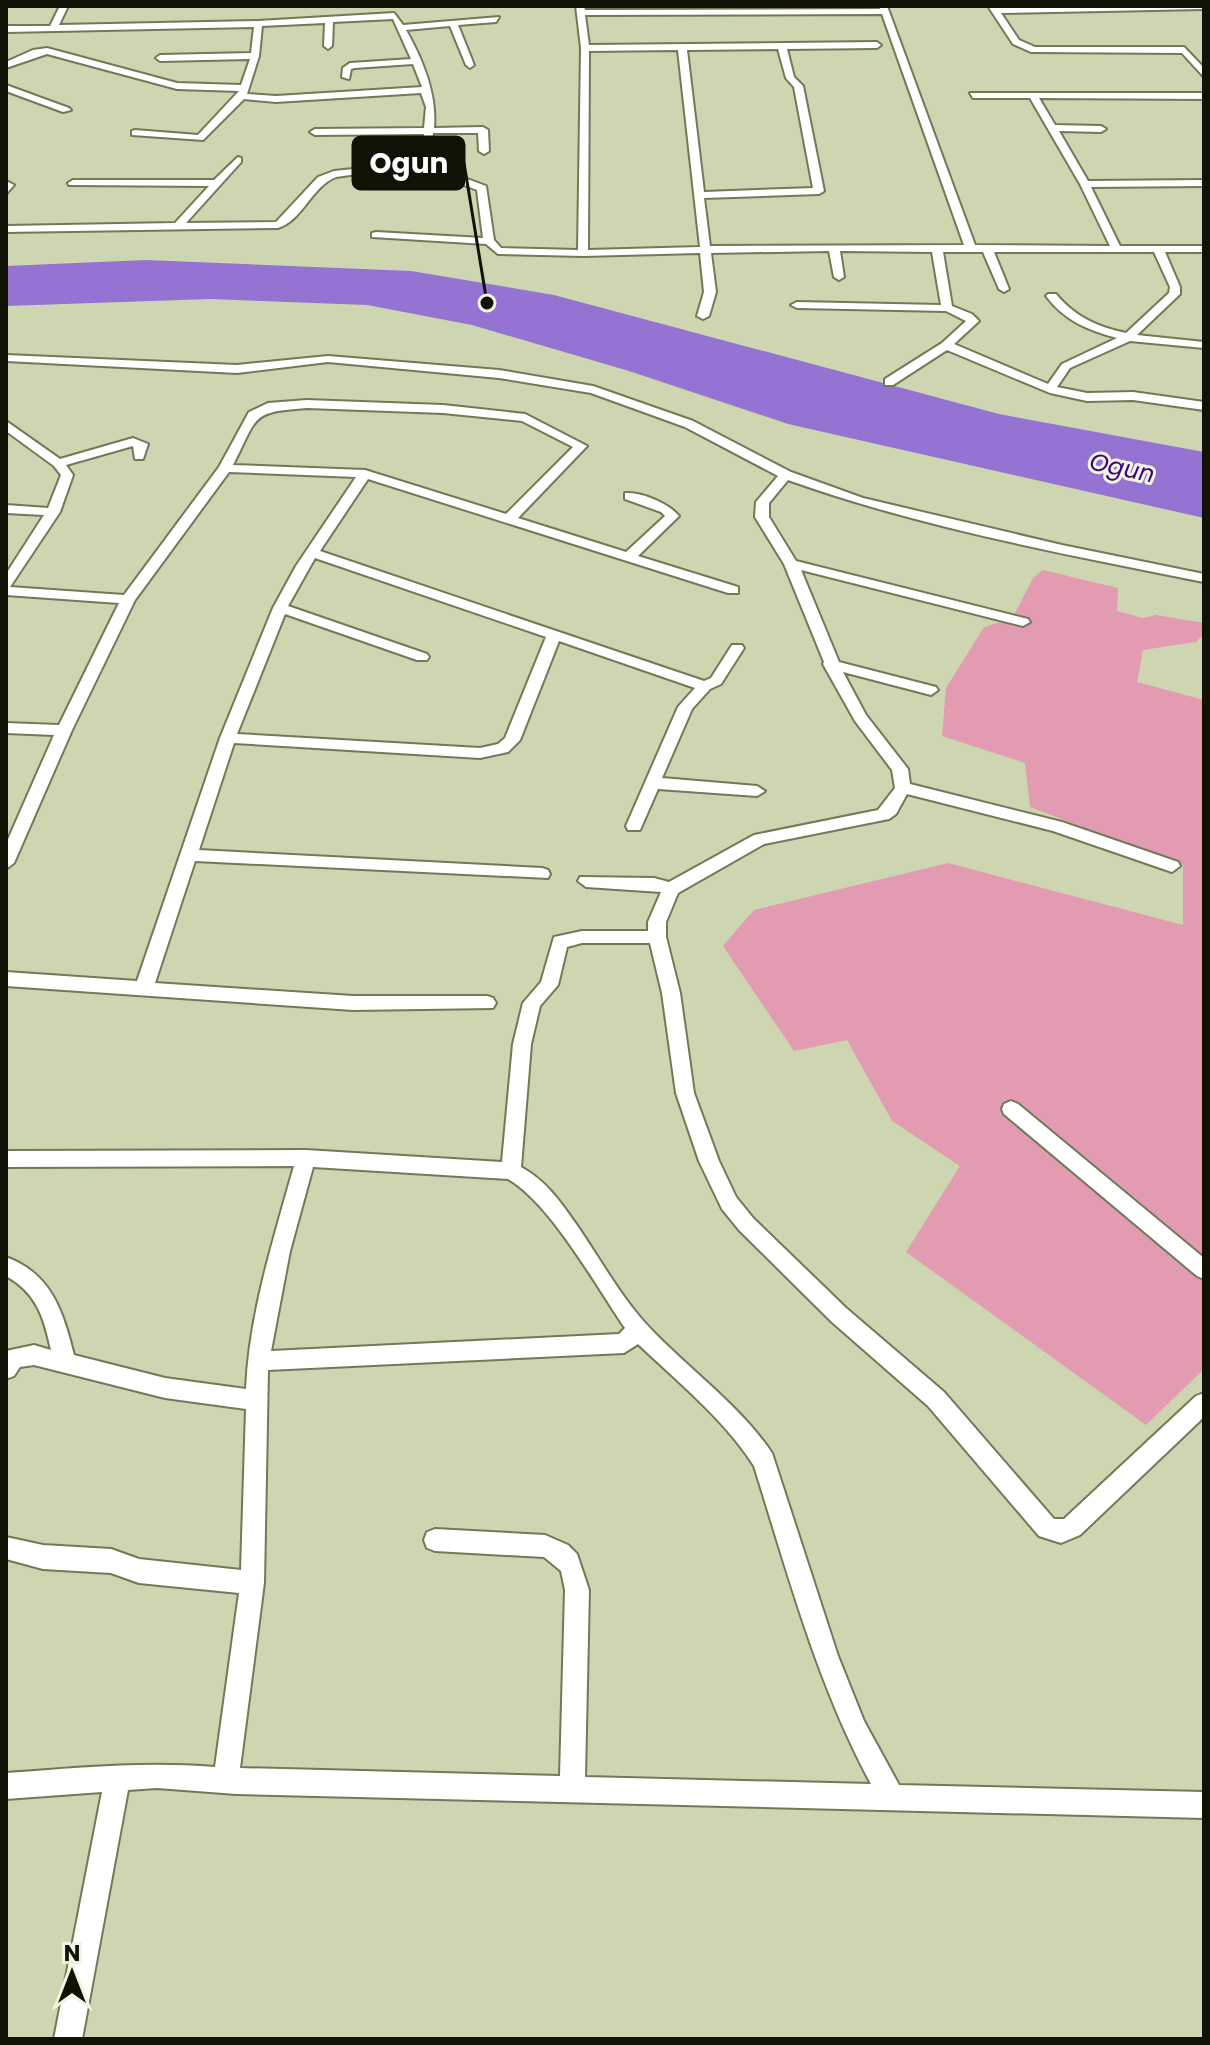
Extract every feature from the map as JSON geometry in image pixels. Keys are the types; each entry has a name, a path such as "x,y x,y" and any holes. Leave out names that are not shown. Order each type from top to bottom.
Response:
{"street":[{"path":"53,29 64,6"},
{"path":"994,8 1204,7"},
{"path":"583,253 585,48 581,9 883,8 970,247"},
{"path":"994,8 1016,42 1034,50 1204,50"},
{"path":"6,29 258,24 270,19 329,20 393,11 417,61 425,86"},
{"path":"401,28 496,19"},
{"path":"328,46 329,20"},
{"path":"453,23 470,65"},
{"path":"135,133 196,139 243,92 255,56 258,24"},
{"path":"585,48 877,45"},
{"path":"699,195 819,191 798,86 790,78 782,46"},
{"path":"682,47 710,292 703,316"},
{"path":"1184,50 1204,74"},
{"path":"6,65 36,52 47,51 177,86 243,92 276,99 425,90 431,107 425,166"},
{"path":"160,58 255,56"},
{"path":"346,77 347,68 353,65 417,61"},
{"path":"6,88 66,110"},
{"path":"6,98 22,93"},
{"path":"973,95 1204,96"},
{"path":"1034,97 1085,184 1116,248"},
{"path":"1051,128 1101,129"},
{"path":"315,132 485,130 484,151"},
{"path":"179,225 238,160"},
{"path":"6,229 278,225 329,175 403,163 425,166 482,188 489,241"},
{"path":"73,183 214,183"},
{"path":"1085,184 1204,183"},
{"path":"6,184 9,185 6,191"},
{"path":"376,235 489,241 504,253 970,247 1204,249"},
{"path":"834,248 839,277"},
{"path":"937,248 947,308"},
{"path":"987,248 1004,289"},
{"path":"1050,389 1066,366 1127,338 1174,294 1175,287 1158,248"},
{"path":"1052,296 1060,311 1127,338 1204,345"},
{"path":"797,305 947,308 973,320 946,345 889,382"},
{"path":"946,345 1050,389 1087,397 1133,396 1204,406"},
{"path":"6,358 237,369 328,359 499,374 593,390 664,414 786,475 873,504 1062,549 1204,578"},
{"path":"6,863 10,844 128,599 225,468 253,415 268,407 368,404 525,418 581,446 509,519"},
{"path":"6,425 58,463 67,475 53,512 6,584"},
{"path":"58,463 133,442 142,444 139,456"},
{"path":"225,468 365,474 631,555 733,590"},
{"path":"144,988 228,738 280,608 365,474"},
{"path":"786,475 760,509 791,564 830,664 860,718 900,769 903,788 890,810 883,815 760,839 671,889 657,922 657,937 671,993 685,1093 709,1161 729,1203 804,1283 936,1399 1047,1528 1061,1532 1072,1527 1204,1403"},
{"path":"630,496 666,509 672,516 631,555"},
{"path":"6,509 53,512"},
{"path":"314,553 705,686"},
{"path":"791,564 1023,622"},
{"path":"6,591 128,599"},
{"path":"280,608 422,657"},
{"path":"228,738 480,753 503,748 512,740 554,636"},
{"path":"634,826 685,707 705,686 716,681 737,648"},
{"path":"830,664 931,690"},
{"path":"6,728 64,730"},
{"path":"654,783 757,791"},
{"path":"903,788 1056,826 1172,866"},
{"path":"187,855 542,874"},
{"path":"586,881 654,884 671,889"},
{"path":"511,1171 522,1044 532,1003 549,985 560,942 582,937 657,937"},
{"path":"6,979 353,1003 487,1003"},
{"path":"1011,1109 1204,1270"},
{"path":"226,1780 252,1583 258,1361 280,1251 306,1158"},
{"path":"6,1159 306,1158 511,1171 532,1183 551,1204 638,1330 722,1410 764,1461 826,1656 855,1729 891,1795"},
{"path":"6,1266 27,1276 47,1297 65,1362"},
{"path":"258,1361 624,1343 638,1330"},
{"path":"6,1369 14,1358 23,1354 165,1388 259,1401"},
{"path":"435,1540 545,1546 562,1553 574,1566 577,1590 572,1790"},
{"path":"6,1548 43,1557 111,1561 139,1571 252,1583"},
{"path":"6,1786 157,1775 226,1780 572,1790 891,1795 1204,1805"},
{"path":"68,2039 118,1776"}],"shaded area":[{"path":"1043,570 1118,588 1117,611 1143,618 1156,615 1204,623 1204,634 1196,642 1143,650 1137,682 1204,700 1204,1369 1146,1425 906,1252 960,1166 892,1121 847,1040 794,1051 723,946 754,910 948,863 1183,925 1183,865 1030,807 1025,763 942,736 946,688 984,627 1012,619 1033,578"}],"water":[{"path":"146,260 411,271 554,295 999,414 1204,452 1204,518 788,424 629,371 472,325 367,305 210,299 6,306 6,266"}],"place":[{"name":"Ogun","path":"487,303"}]}
